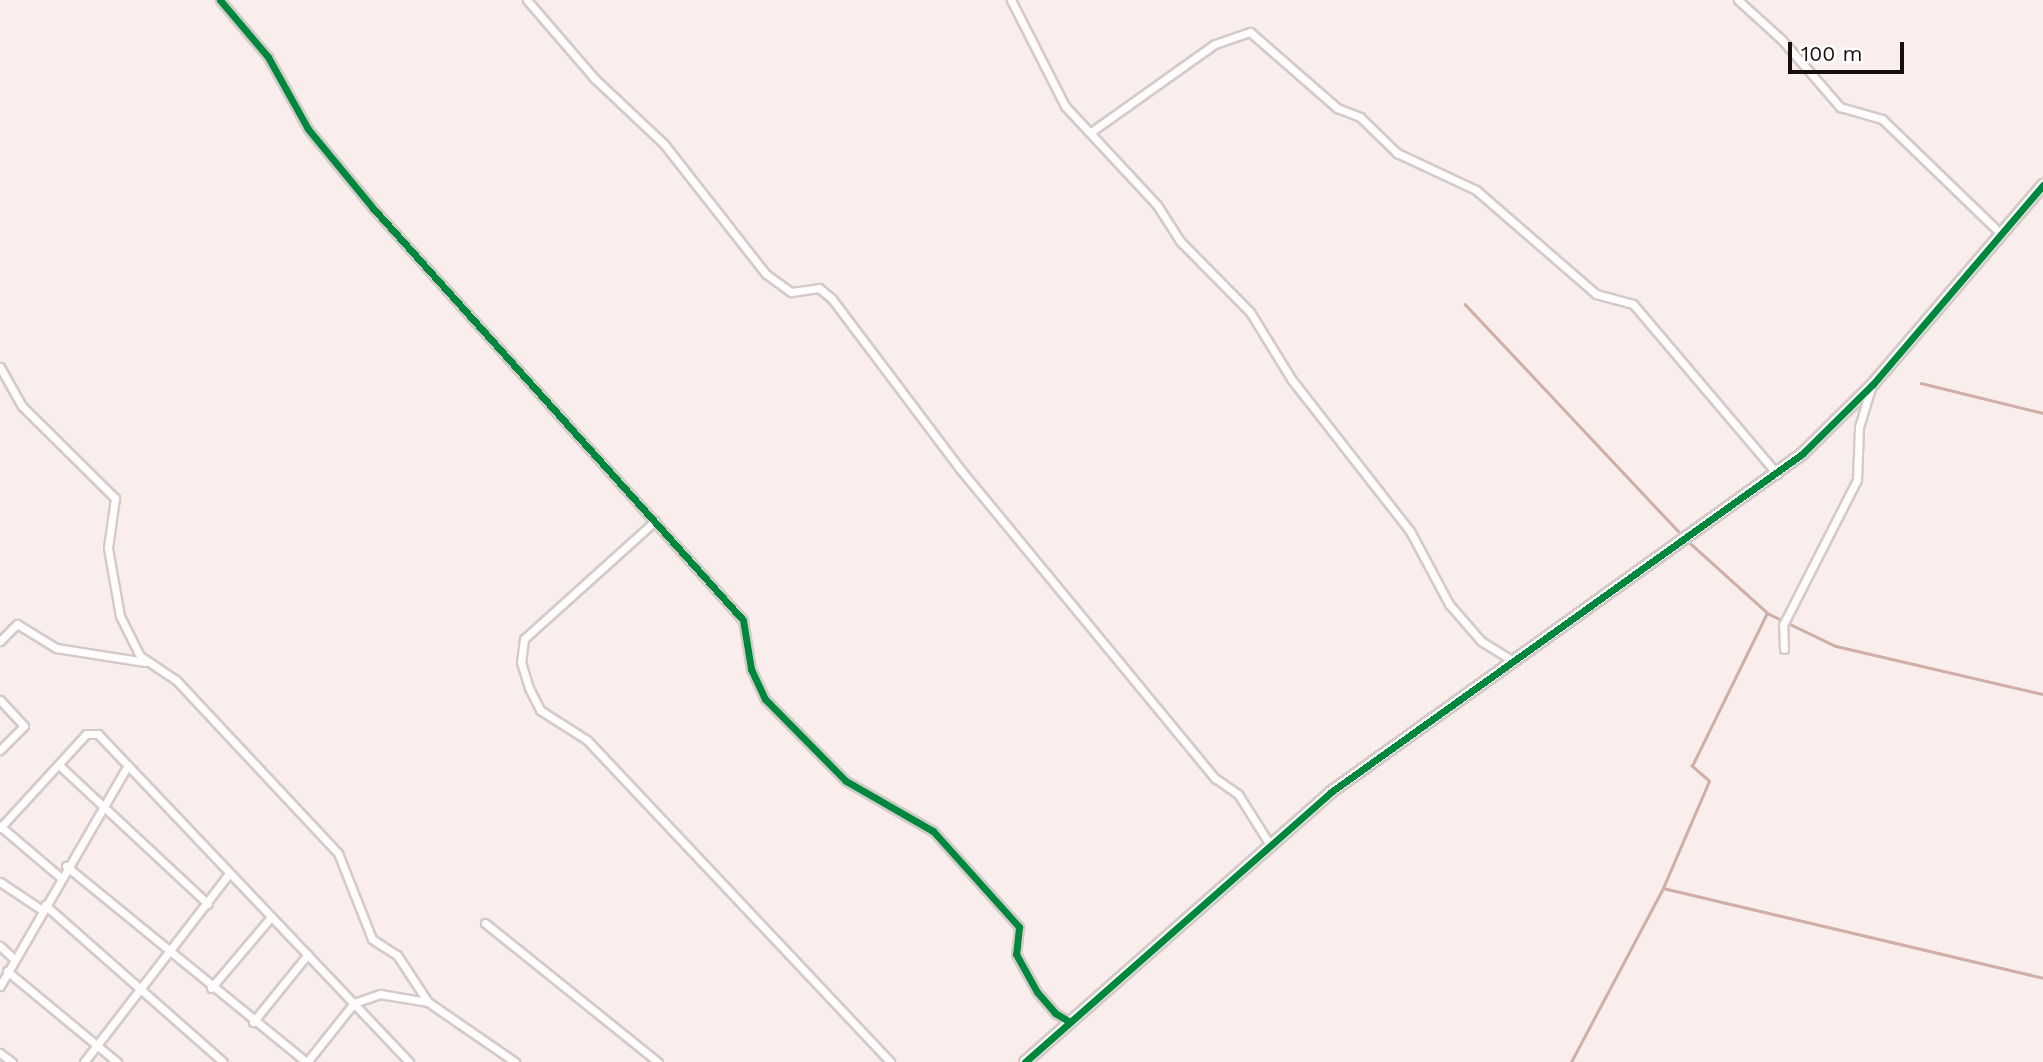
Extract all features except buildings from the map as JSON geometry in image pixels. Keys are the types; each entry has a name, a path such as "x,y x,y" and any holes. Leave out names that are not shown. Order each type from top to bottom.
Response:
{"street":[{"path":"220,0 268,57 308,129 372,207 743,620 751,669 765,699 846,781 933,831 1019,927 1016,954 1037,992 1055,1013 1070,1022"},
{"path":"527,0 594,78 657,136 766,274 791,292 819,288 832,299 960,468 1215,778 1238,794 1269,843"},
{"path":"1012,0 1060,98 1091,132 1108,157 1157,205 1180,241 1250,312 1292,380 1414,537 1449,604 1481,641 1513,660"},
{"path":"1738,0 1782,40 1840,107 1882,119 2001,234"},
{"path":"1091,132 1215,44 1250,32 1337,108 1360,117 1397,153 1476,190 1595,294 1633,304 1777,474"},
{"path":"1025,1062 1269,843 1513,660 1777,474 1873,384 2043,185"},
{"path":"0,367 22,406 115,498 108,548 120,616 140,656 176,680 338,853 372,939 397,956 428,1002 515,1062"},
{"path":"1784,649 1783,625 1857,480 1859,427 1873,384"},
{"path":"656,522 524,639 521,662 529,688 540,710 587,740 890,1062"},
{"path":"0,641 18,624 56,648 149,662"},
{"path":"0,700 24,726 0,750"},
{"path":"60,877 0,827 91,731 409,1062"},
{"path":"60,766 208,904"},
{"path":"0,986 13,958 66,866 126,769"},
{"path":"66,866 253,1023 307,1062 354,1003 380,994 428,1002"},
{"path":"84,1062 170,954 229,874"},
{"path":"0,882 43,907 223,1062"},
{"path":"211,988 271,917"},
{"path":"485,923 658,1062"},
{"path":"0,946 13,958"},
{"path":"253,1023 308,954"},
{"path":"7,971 117,1062"},
{"path":"0,1053 12,1062"}],"waterway":[{"path":"1465,304 1683,536"},
{"path":"1921,383 2043,413"},
{"path":"1571,1062 1663,888 1709,781 1692,766 1767,613 1687,541"},
{"path":"1767,613 1836,646 2043,694"},
{"path":"1663,888 2043,978"}],"cycle path":[{"path":"220,0 268,57 308,129 372,207 743,620 751,669 765,699 846,781 933,831 1019,927 1016,954 1037,992 1055,1013 1070,1022"},
{"path":"1025,1062 1331,792 1802,454 1873,384 2043,185"}]}
